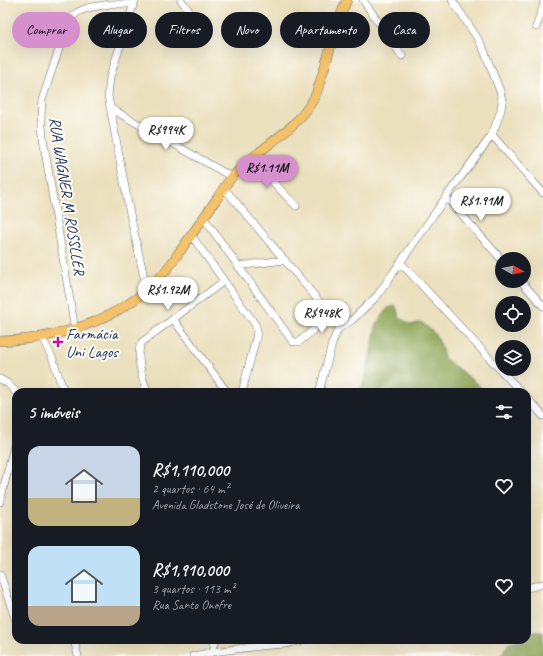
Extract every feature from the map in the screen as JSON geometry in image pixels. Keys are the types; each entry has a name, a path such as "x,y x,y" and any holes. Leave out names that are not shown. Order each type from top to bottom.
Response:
{"main road":[{"path":"0,341 42,338 75,330 120,310 147,291 170,265 232,177 294,124 305,112 313,100 319,85 342,10 347,0"}],"street":[{"path":"181,0 190,12"},
{"path":"363,0 402,56"},
{"path":"320,388 332,344 338,329 352,320 377,296 446,197 492,135 501,110 502,101 500,91 483,48 452,0"},
{"path":"134,2 110,77 108,96 129,209 147,291"},
{"name":"RUA WAGNER M ROSSLLER","path":"75,330 44,145 41,117 42,100 65,31 72,17 78,12 98,5 134,2"},
{"path":"536,27 543,7"},
{"path":"110,108 232,177"},
{"path":"492,135 543,193"},
{"path":"252,159 296,206"},
{"path":"204,217 293,342 297,342 327,318 328,312 224,188"},
{"path":"446,197 495,252"},
{"path":"191,235 255,324 257,331 256,338 243,388"},
{"path":"238,266 285,260"},
{"path":"401,263 517,388"},
{"path":"146,388 140,364 139,346 142,342 224,281"},
{"path":"527,288 543,306"},
{"path":"173,319 223,388"},
{"path":"42,338 52,357 63,388"},
{"path":"0,379 12,388"},
{"path":"531,402 543,416"},
{"path":"0,502 12,454"},
{"path":"0,574 12,609"},
{"path":"531,587 543,584"},
{"path":"75,644 78,656"},
{"path":"213,652 214,644"},
{"path":"196,656 255,644"},
{"path":"193,656 204,656"}],"green space":[{"path":"396,306 399,317 411,325 421,322 431,330 439,341 444,358 481,388 361,388 365,380 377,323 388,308"},
{"path":"531,632 543,632 543,656 501,656 508,644 531,644"}],"place":[{"name":"Farmácia Uni Lagos","path":"58,342"}]}
